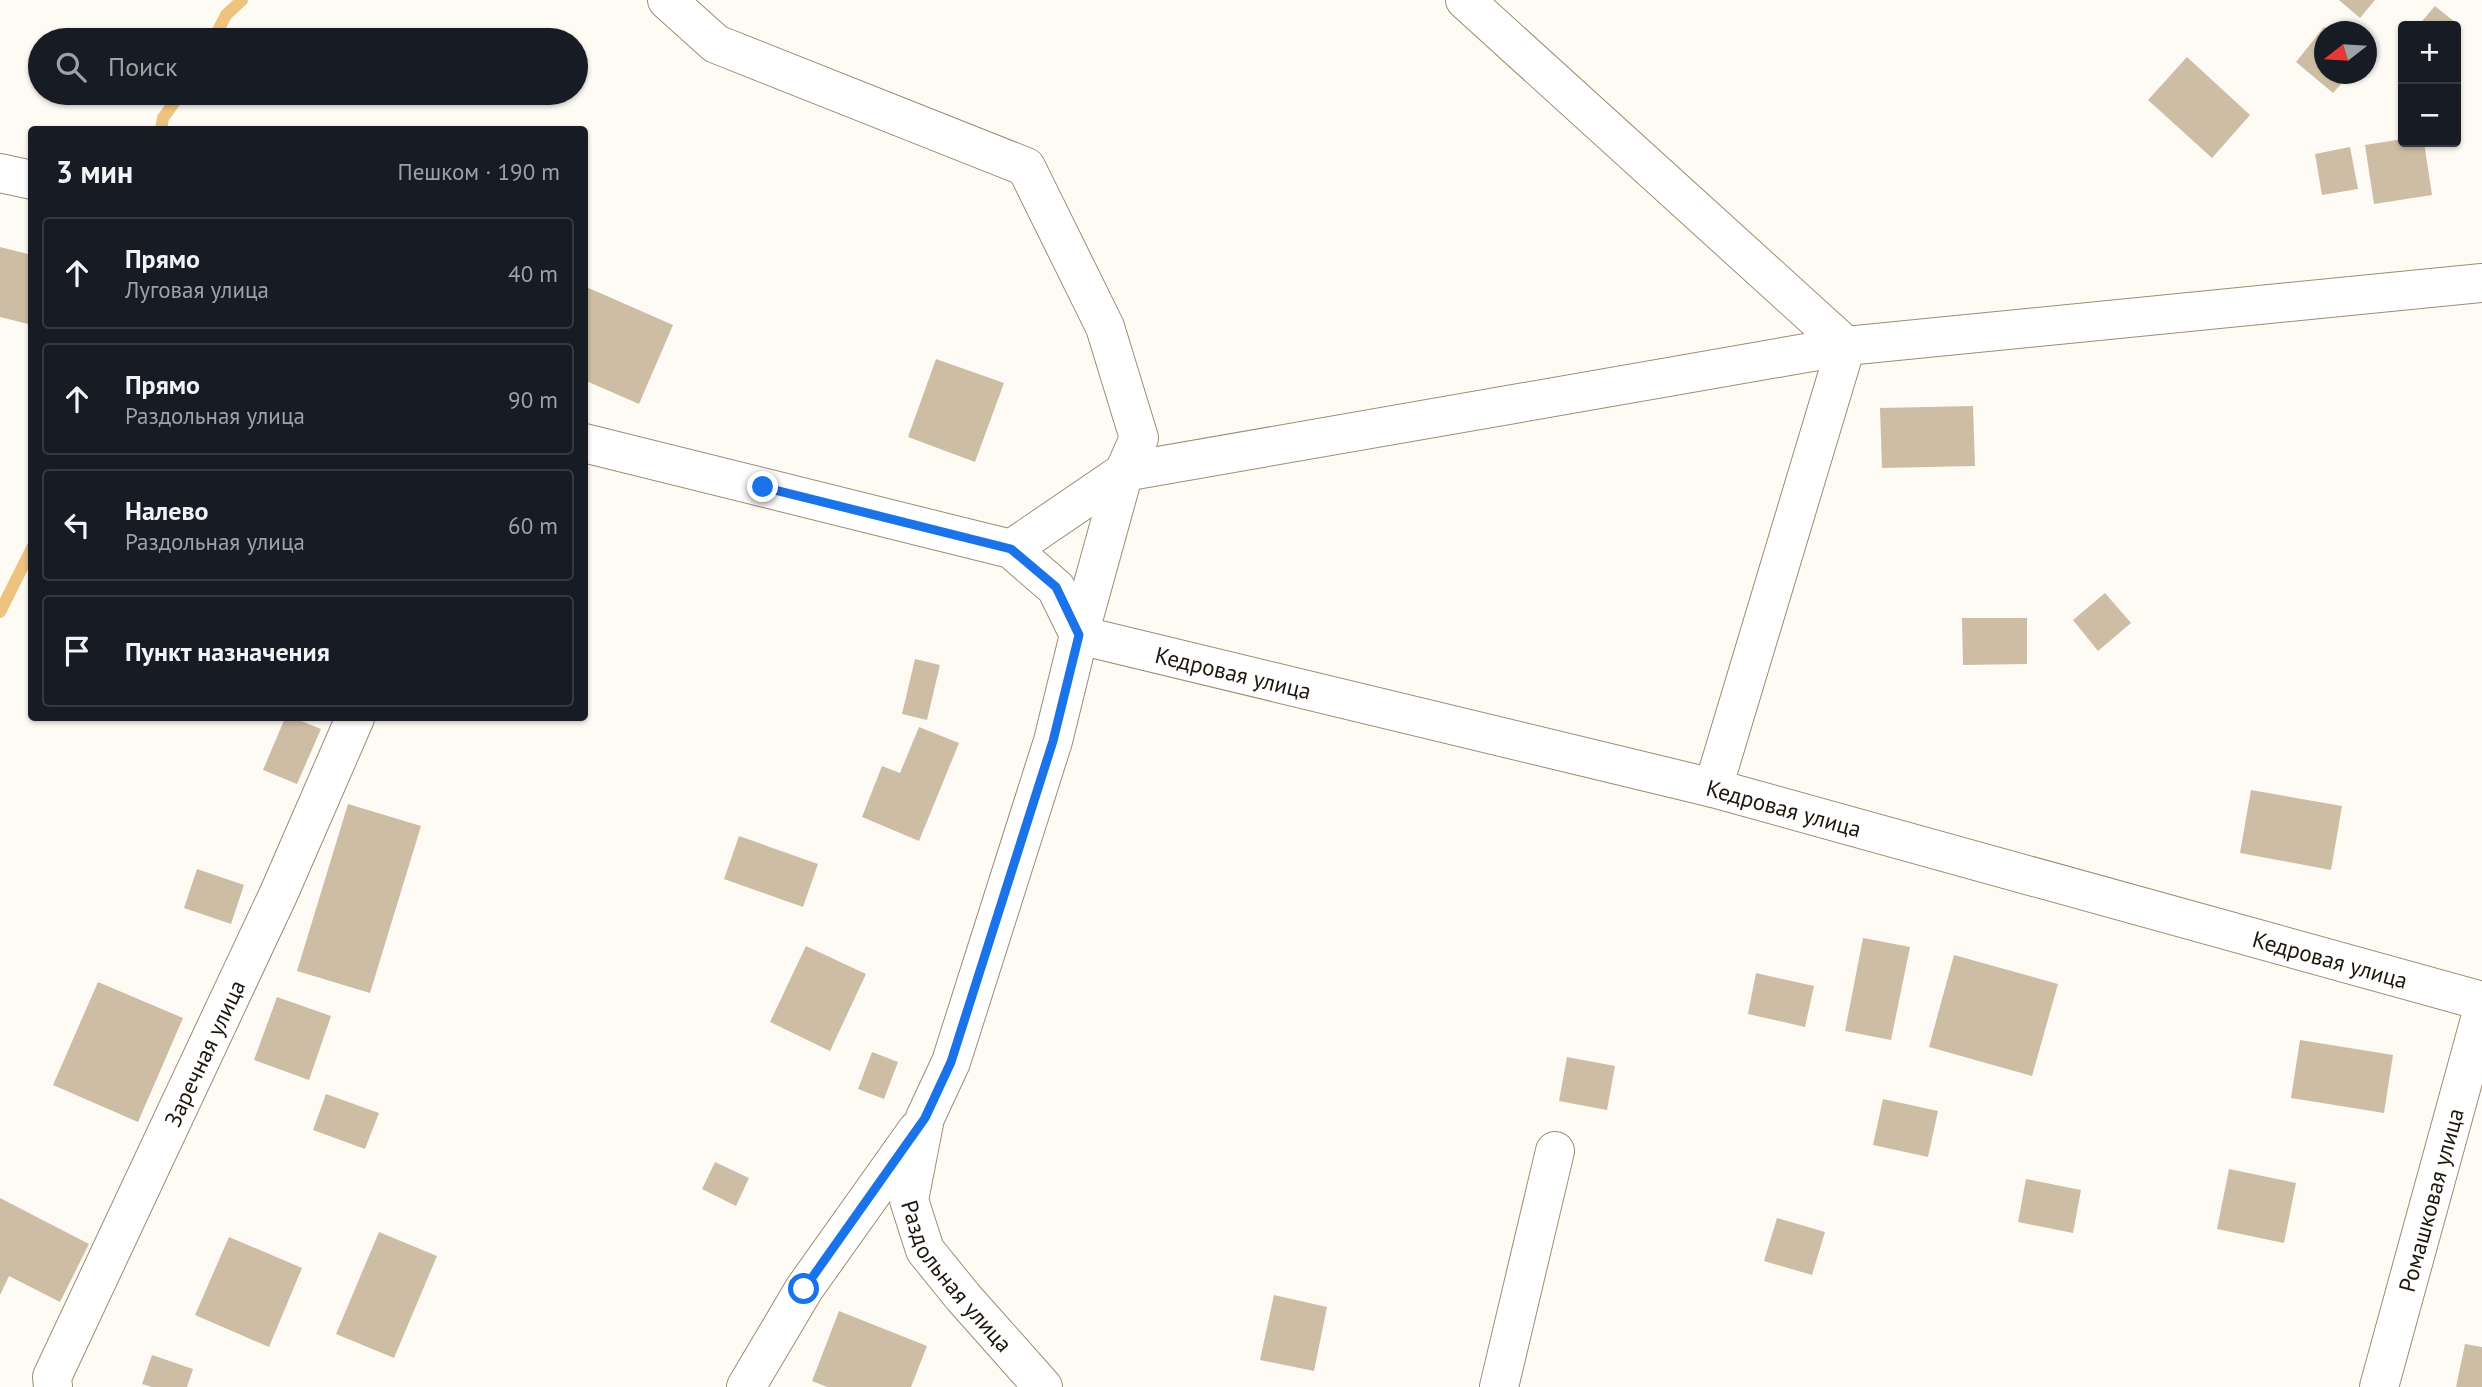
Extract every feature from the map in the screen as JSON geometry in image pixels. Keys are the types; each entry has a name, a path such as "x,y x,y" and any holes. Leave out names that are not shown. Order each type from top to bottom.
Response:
{"street":[{"name":"Раздольная улица","path":"667,0 716,44 1026,167 1105,327 1139,438 1124,472 1045,767 951,1062 925,1118 909,1200 925,1250 1043,1387"},
{"path":"1465,0 1846,346"},
{"path":"0,173 28,179"},
{"path":"1011,549 1124,472 1846,346 2482,283"},
{"path":"1713,788 1846,346"},
{"path":"588,444 1011,549 1056,587 1079,635"},
{"name":"Кедровая улица","path":"1079,635 1713,788 2482,1001"},
{"name":"Заречная улица","path":"53,1387 52,1377 279,893 354,721"},
{"name":"Ромашковая улица","path":"2379,1387 2482,1012"},
{"path":"746,1387 804,1289 925,1118"},
{"path":"1499,1387 1555,1151"}],"building":[{"path":"2339,0 2375,0 2360,18"},
{"path":"2435,6 2454,21 2422,21"},
{"path":"2314,40 2314,77 2296,62"},
{"path":"2187,57 2250,115 2212,158 2148,100"},
{"path":"2322,84 2341,84 2333,93"},
{"path":"2398,140 2398,147 2425,147 2432,195 2374,204 2365,145"},
{"path":"2350,147 2358,189 2322,195 2315,154"},
{"path":"0,247 28,254 28,324 0,317"},
{"path":"588,288 673,325 639,404 588,382"},
{"path":"936,359 1004,383 975,462 908,437"},
{"path":"1973,406 1975,466 1882,468 1880,408"},
{"path":"2105,593 2131,623 2098,651 2073,620"},
{"path":"1962,618 2027,618 2027,664 1963,665"},
{"path":"915,659 940,665 927,720 902,714"},
{"path":"284,721 301,721 321,729 297,784 263,770"},
{"path":"919,727 959,743 919,841 862,817 882,766 900,773"},
{"path":"2251,790 2342,806 2331,870 2240,853"},
{"path":"348,804 421,826 370,993 297,971"},
{"path":"739,836 818,864 803,907 724,879"},
{"path":"197,869 244,885 231,924 184,908"},
{"path":"1863,938 1910,947 1891,1040 1845,1031"},
{"path":"806,946 866,974 830,1051 770,1022"},
{"path":"1954,955 2058,984 2032,1076 1929,1047"},
{"path":"1756,973 1814,986 1805,1027 1748,1014"},
{"path":"98,982 183,1018 138,1122 53,1085"},
{"path":"277,997 331,1016 309,1080 254,1060"},
{"path":"2300,1040 2393,1055 2384,1113 2291,1098"},
{"path":"872,1052 898,1062 884,1099 858,1089"},
{"path":"1567,1057 1615,1066 1607,1110 1559,1101"},
{"path":"326,1094 379,1113 365,1149 313,1130"},
{"path":"1883,1099 1938,1111 1928,1157 1873,1145"},
{"path":"715,1162 749,1178 736,1206 702,1189"},
{"path":"2229,1169 2296,1183 2284,1243 2217,1229"},
{"path":"2026,1179 2081,1190 2073,1233 2018,1222"},
{"path":"0,1198 89,1244 60,1302 9,1276 0,1295"},
{"path":"1777,1218 1825,1232 1812,1275 1764,1261"},
{"path":"379,1232 437,1256 394,1358 336,1334"},
{"path":"229,1237 302,1268 269,1347 195,1315"},
{"path":"1274,1295 1327,1307 1314,1371 1260,1360"},
{"path":"839,1311 927,1346 911,1387 827,1387 812,1381"},
{"path":"2465,1344 2482,1347 2482,1387 2456,1387"},
{"path":"152,1355 193,1369 187,1387 152,1387 142,1384"}],"waterway":[{"path":"219,28 226,15 242,0"},
{"path":"162,126 163,118 172,105"},
{"path":"0,612 28,556"}],"route":[{"path":"763,487 1011,549 1056,587 1079,635 1053,741 951,1062 925,1118 804,1289"}]}
